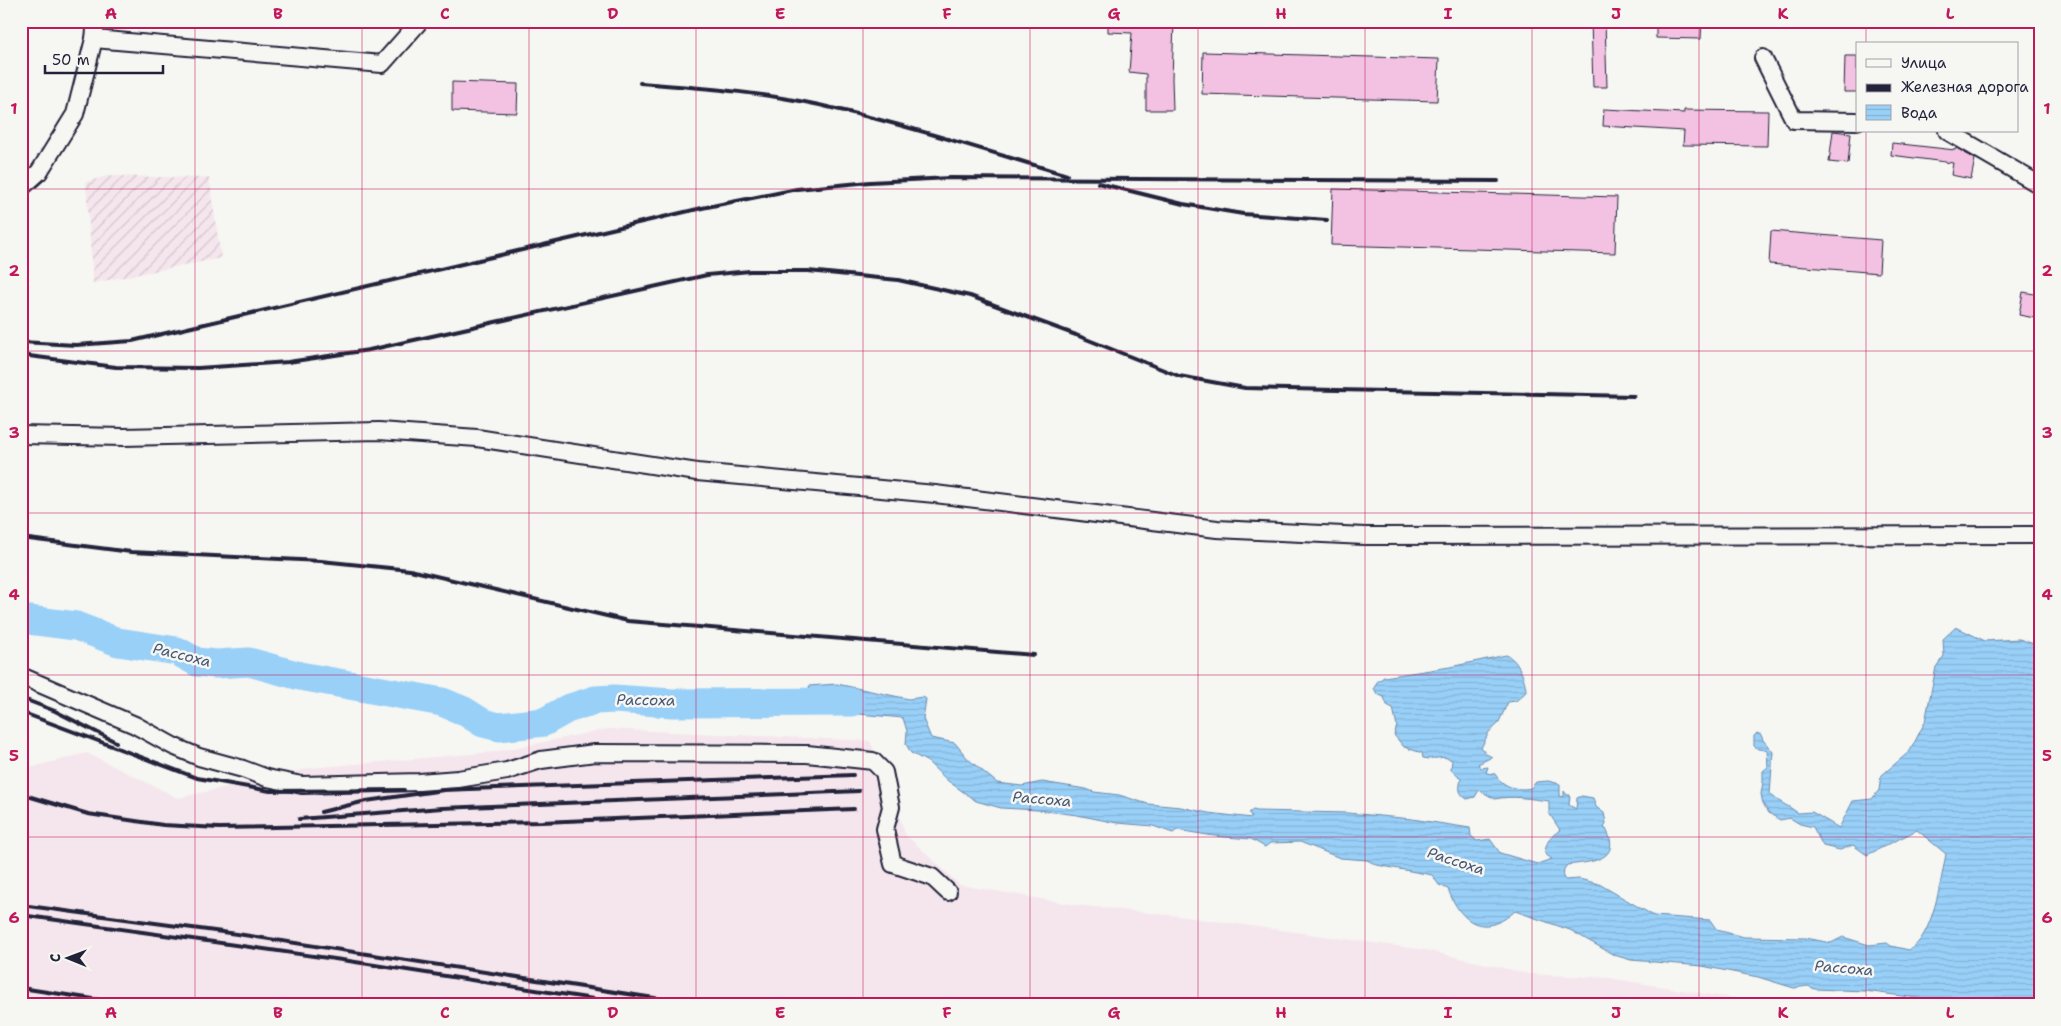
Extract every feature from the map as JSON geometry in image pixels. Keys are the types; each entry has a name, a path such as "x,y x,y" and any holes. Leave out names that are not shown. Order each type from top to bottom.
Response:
{"street":[{"path":"21,188 39,172 75,114 94,39 96,21"},
{"path":"94,39 382,64 420,21"},
{"path":"1763,58 1794,120 1856,121"},
{"path":"1949,132 2040,185"},
{"path":"21,435 124,437 379,431 478,438 697,472 935,494 1237,530 1364,536 2040,535"},
{"path":"21,676 135,725 173,746 199,757 267,778 302,785 458,779 507,771 541,760 595,753 807,754 873,761 884,772 891,807 885,829 893,864 932,877 948,892"}],"shaded area":[{"path":"107,176 209,178 221,258 93,283 86,182"},
{"path":"608,729 870,741 891,788 905,834 960,885 1076,905 1178,916 1425,950 1529,974 1610,978 1711,995 1791,1005 21,1005 21,770 87,753 178,798 310,768 494,752"}],"water":[{"path":"1956,627 1985,641 2019,639 2040,646 2040,1005 1949,1005 1924,999 1865,991 1815,989 1808,986 1794,988 1758,977 1702,966 1631,960 1614,955 1570,930 1515,911 1494,924 1484,925 1475,923 1460,911 1448,889 1439,885 1432,875 1377,865 1367,860 1340,858 1300,842 1270,843 1265,847 1251,839 1177,830 1173,833 1153,826 1117,823 1038,810 1001,808 976,801 948,781 928,762 911,753 906,744 907,731 903,718 859,714 815,715 809,686 837,684 909,699 923,697 926,699 923,719 931,738 955,743 968,759 997,783 1022,786 1042,782 1119,795 1148,804 1252,818 1249,813 1253,810 1348,813 1412,819 1470,828 1471,836 1477,841 1490,839 1500,853 1537,864 1552,859 1545,854 1546,846 1551,837 1560,830 1549,813 1549,801 1515,797 1495,799 1479,790 1475,797 1467,799 1460,790 1461,779 1451,770 1452,760 1448,758 1423,758 1422,753 1404,747 1394,735 1397,726 1393,708 1387,705 1384,697 1377,694 1374,688 1377,682 1384,677 1450,667 1506,655 1518,665 1525,682 1526,692 1516,701 1508,702 1498,724 1489,732 1481,748 1492,757 1478,764 1481,768 1488,767 1486,773 1495,774 1502,782 1511,787 1531,788 1536,782 1548,781 1560,784 1560,796 1564,797 1564,791 1567,795 1570,795 1569,805 1576,809 1577,798 1582,796 1593,798 1596,807 1604,813 1606,823 1604,828 1610,840 1610,848 1607,854 1594,861 1567,865 1564,869 1563,878 1566,880 1579,879 1599,884 1654,916 1710,920 1717,930 1744,937 1806,938 1831,943 1843,937 1869,945 1887,943 1891,946 1909,950 1917,943 1930,921 1935,907 1946,854 1917,830 1867,855 1853,845 1840,850 1823,846 1813,827 1800,824 1790,818 1780,820 1769,813 1763,804 1761,794 1763,771 1768,767 1767,750 1758,749 1754,746 1754,736 1757,733 1761,735 1773,752 1770,794 1798,813 1812,812 1839,828 1853,801 1872,799 1879,790 1881,776 1910,751 1925,722 1936,667 1944,656 1943,639"}],"building":[{"path":"1108,21 1174,21 1173,110 1146,110 1146,74 1129,72 1132,33 1108,32"},
{"path":"1591,21 1605,21 1607,87 1593,87"},
{"path":"1656,21 1702,21 1701,39 1656,38"},
{"path":"1203,52 1439,59 1437,101 1202,94"},
{"path":"1845,56 1856,56 1856,92 1844,92"},
{"path":"452,82 518,84 517,113 452,111"},
{"path":"1604,109 1684,113 1684,110 1768,111 1767,146 1683,145 1684,131 1603,126"},
{"path":"1833,131 1851,133 1848,164 1829,162"},
{"path":"1892,143 1955,150 1956,148 1975,159 1971,179 1951,175 1953,163 1891,155"},
{"path":"1333,189 1617,197 1615,253 1331,245"},
{"path":"1771,231 1881,240 1879,273 1769,264"},
{"path":"2023,292 2040,295 2040,319 2019,315"}],"waterway":[{"name":"Рассоха","path":"21,619 76,626 118,642 177,651 197,662 216,664 249,662 300,676 442,702 464,711 483,723 499,727 544,722 567,709 595,700 614,699 672,703 851,702"}],"railway":[{"path":"640,83 739,92 812,103 923,132 1067,175"},
{"path":"21,342 76,345 132,341 702,208 797,189 870,182 950,178 1498,181"},
{"path":"1098,183 1183,204 1243,214 1327,220"},
{"path":"21,355 116,367 198,368 288,362 369,350 707,275 750,271 808,271 898,280 970,296 1179,376 1245,388 1634,396"},
{"path":"21,538 131,552 321,561 410,570 628,621 1034,655"},
{"path":"21,698 55,711 116,742"},
{"path":"21,712 197,778 270,791 404,790"},
{"path":"321,812 366,801 444,790 853,775"},
{"path":"299,819 442,808 859,791"},
{"path":"21,794 88,814 163,825 219,828 542,822 854,809"},
{"path":"21,905 237,934 700,1005"},
{"path":"21,915 349,961 632,1005"},
{"path":"21,988 133,1005"}]}
